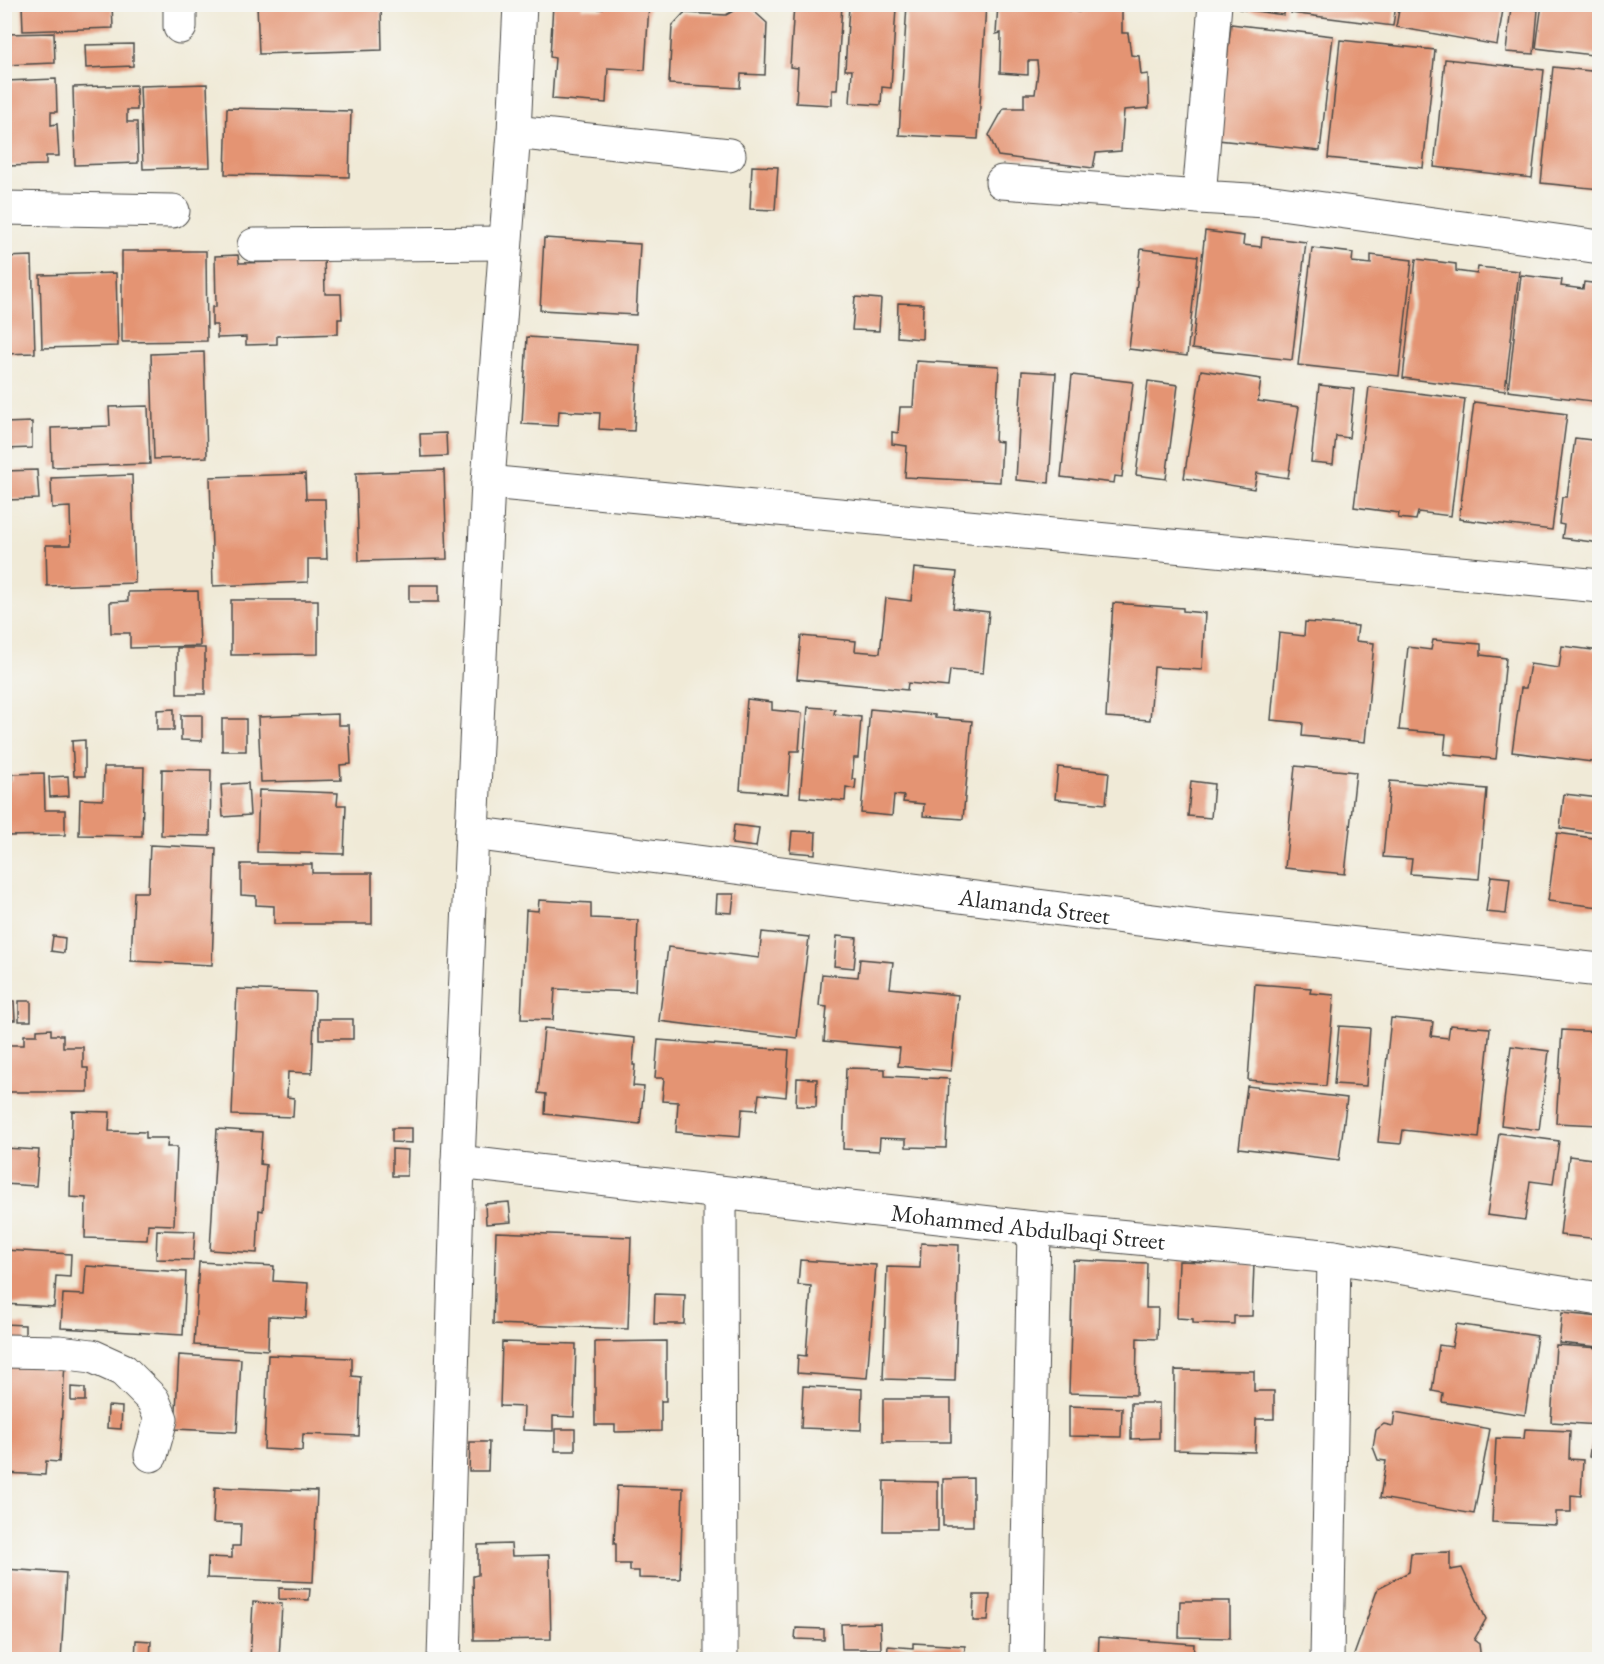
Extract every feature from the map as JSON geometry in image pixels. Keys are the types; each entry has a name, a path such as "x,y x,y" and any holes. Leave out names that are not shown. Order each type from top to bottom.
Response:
{"street":[{"path":"444,1659 458,1162 488,482 514,132 520,4"},
{"path":"1199,197 1215,4"},
{"path":"514,132 729,155"},
{"path":"1002,182 1266,201 1599,247"},
{"path":"4,208 173,211"},
{"path":"255,245 505,243"},
{"path":"488,482 1599,586"},
{"name":"Alamanda Street","path":"472,833 1208,928 1599,970"},
{"name":"Mohammed Abdulbaqi Street","path":"458,1162 1034,1228 1334,1257 1599,1299"},
{"path":"720,1193 721,1659"},
{"path":"1026,1659 1034,1228"},
{"path":"1327,1659 1334,1257"},
{"path":"4,1351 59,1352 92,1356 123,1370 153,1400 161,1419 151,1455"}],"building":[{"path":"22,4 112,4 113,28 23,31"},
{"path":"257,4 381,4 382,50 259,54"},
{"path":"553,4 582,4 582,8 603,9 603,4 649,4 645,70 608,68 606,103 552,99 555,58 550,57"},
{"path":"746,4 767,23 765,75 741,74 740,88 669,84 672,26 684,13 726,15"},
{"path":"794,4 842,4 837,90 832,90 832,105 796,103 798,68 790,67"},
{"path":"907,4 986,4 978,139 899,135"},
{"path":"998,4 1057,4 1057,9 1079,12 1080,4 1122,5 1122,33 1128,33 1131,55 1139,56 1141,75 1148,74 1149,108 1124,110 1121,151 1096,153 1093,168 998,156 989,135 1004,108 1024,108 1024,94 1035,94 1038,71 1037,61 1028,61 1028,75 1000,73 1001,33 996,34"},
{"path":"1240,4 1285,4 1284,15 1239,9"},
{"path":"1292,4 1396,4 1393,26 1291,13"},
{"path":"1400,4 1504,4 1497,45 1396,27"},
{"path":"1542,4 1600,4 1600,56 1536,48"},
{"path":"849,6 896,8 891,88 882,87 881,105 850,103 852,70 845,70"},
{"path":"1511,7 1538,10 1534,54 1506,52"},
{"path":"1231,24 1333,36 1320,151 1218,140"},
{"path":"54,33 55,63 4,65 4,34"},
{"path":"1340,40 1435,50 1423,168 1328,158"},
{"path":"133,44 133,66 86,68 85,45"},
{"path":"1445,59 1544,70 1532,178 1434,167"},
{"path":"1553,67 1600,72 1600,189 1541,183"},
{"path":"56,79 57,112 51,112 51,125 57,124 59,156 46,156 46,165 5,166 5,81"},
{"path":"207,84 210,167 143,169 140,86"},
{"path":"136,85 137,110 127,110 127,122 137,122 138,163 75,165 73,87"},
{"path":"227,108 351,111 349,177 225,174"},
{"path":"752,166 778,167 775,210 750,209"},
{"path":"1205,231 1244,236 1243,245 1261,247 1262,237 1306,242 1292,360 1192,349"},
{"path":"544,238 640,244 636,315 540,310"},
{"path":"1312,248 1353,253 1352,262 1371,264 1371,255 1412,260 1399,376 1298,365"},
{"path":"1141,249 1198,256 1187,356 1129,349"},
{"path":"122,251 206,251 207,341 122,342"},
{"path":"324,254 325,294 341,294 342,319 338,319 338,334 277,336 277,344 246,345 246,337 217,338 217,325 212,325 212,307 216,307 215,256 238,255 239,263 279,262 279,255"},
{"path":"32,256 35,353 4,354 4,257"},
{"path":"1416,259 1456,264 1456,271 1477,274 1478,267 1519,271 1505,391 1403,378"},
{"path":"116,273 118,346 42,348 40,275"},
{"path":"1521,275 1562,280 1561,286 1583,289 1584,282 1600,284 1600,402 1508,391"},
{"path":"855,297 881,299 879,331 852,330"},
{"path":"898,303 923,304 922,339 897,337"},
{"path":"527,337 639,344 634,431 599,429 600,413 559,411 558,426 522,424"},
{"path":"204,352 207,457 154,459 151,354"},
{"path":"916,361 999,366 995,441 1002,442 1000,482 905,477 907,446 892,444 892,432 898,433 900,407 913,407"},
{"path":"1201,370 1261,379 1258,401 1299,407 1288,478 1257,473 1254,489 1184,478"},
{"path":"1022,371 1056,373 1049,483 1016,480"},
{"path":"1072,375 1133,382 1122,477 1115,476 1114,483 1061,477"},
{"path":"1148,381 1178,385 1166,479 1136,475"},
{"path":"1319,385 1354,389 1349,438 1336,436 1333,464 1311,462"},
{"path":"1369,387 1465,399 1451,516 1418,512 1416,520 1398,518 1399,513 1354,507"},
{"path":"1474,402 1567,414 1552,530 1459,519"},
{"path":"148,406 150,464 52,467 51,428 110,426 109,407"},
{"path":"32,422 32,448 4,449 4,423"},
{"path":"446,433 447,456 421,457 420,434"},
{"path":"1575,438 1600,441 1600,543 1562,538 1564,525 1559,524 1562,497 1567,497"},
{"path":"37,470 39,499 4,500 4,471"},
{"path":"444,470 447,559 359,561 356,473"},
{"path":"305,474 306,499 325,499 327,559 308,559 308,582 213,586 210,477"},
{"path":"132,475 135,583 47,586 46,545 71,545 70,507 52,508 51,478"},
{"path":"914,568 957,572 953,608 989,612 983,673 950,670 948,687 908,683 907,690 797,679 801,636 856,641 855,651 880,653 886,598 911,601"},
{"path":"409,585 439,585 439,602 409,602"},
{"path":"198,591 200,646 130,648 130,633 111,633 110,602 128,601 128,592"},
{"path":"231,600 318,600 318,654 231,655"},
{"path":"1113,603 1183,608 1183,611 1205,613 1202,670 1154,667 1150,720 1106,717"},
{"path":"1305,622 1358,626 1356,641 1374,643 1365,742 1302,736 1303,723 1271,720 1279,633 1304,636"},
{"path":"1433,640 1481,644 1481,655 1506,658 1496,759 1444,754 1446,734 1399,730 1408,647 1431,650"},
{"path":"1562,646 1600,651 1600,763 1512,752 1521,688 1526,688 1530,664 1559,668"},
{"path":"177,648 205,648 205,694 177,694"},
{"path":"747,699 772,702 772,710 802,713 799,751 791,751 788,794 740,790"},
{"path":"808,707 835,709 834,714 861,717 858,758 854,758 852,779 856,779 855,789 846,787 845,801 800,797"},
{"path":"174,709 174,730 157,730 157,710"},
{"path":"870,709 972,721 963,819 923,816 924,804 903,802 904,796 894,795 892,816 861,813"},
{"path":"338,714 338,725 349,725 351,764 340,765 341,780 261,782 258,717"},
{"path":"181,715 202,715 202,741 181,740"},
{"path":"222,719 246,719 246,751 222,751"},
{"path":"85,740 85,776 74,776 72,741"},
{"path":"1295,766 1356,772 1345,874 1285,868"},
{"path":"104,767 144,767 142,836 79,835 80,799 103,800"},
{"path":"1058,767 1109,772 1106,804 1055,799"},
{"path":"162,769 211,770 210,836 161,835"},
{"path":"44,773 45,810 65,810 65,835 4,836 4,781 12,781 12,774"},
{"path":"68,776 69,796 50,797 49,777"},
{"path":"1191,781 1214,784 1211,818 1188,816"},
{"path":"1390,781 1487,789 1479,879 1410,874 1412,859 1383,857"},
{"path":"248,783 250,815 223,817 221,785"},
{"path":"259,790 338,793 337,805 346,805 344,854 257,852"},
{"path":"1564,794 1599,798 1595,833 1560,828"},
{"path":"734,825 759,828 756,847 732,844"},
{"path":"792,831 816,832 815,854 790,852"},
{"path":"1557,833 1600,839 1600,907 1548,901"},
{"path":"150,845 216,848 212,965 131,961 134,892 148,892"},
{"path":"241,864 312,864 312,873 372,873 372,924 274,924 274,906 256,905 256,896 241,895"},
{"path":"1491,876 1510,878 1506,914 1486,912"},
{"path":"717,894 734,894 732,913 716,912"},
{"path":"539,900 591,903 591,918 638,920 635,992 555,989 553,1020 521,1019 526,910 538,911"},
{"path":"762,932 809,937 797,1038 659,1021 668,947 759,958"},
{"path":"53,936 65,938 64,953 51,951"},
{"path":"837,936 857,938 854,968 834,966"},
{"path":"860,959 893,962 890,988 958,995 951,1071 898,1066 900,1048 824,1041 827,1007 819,1006 822,974 858,977"},
{"path":"1255,984 1311,988 1310,993 1334,995 1326,1086 1248,1080"},
{"path":"237,989 315,992 312,1073 288,1072 287,1097 294,1098 293,1117 232,1115"},
{"path":"4,1001 14,1001 15,1020 4,1020"},
{"path":"19,1001 31,1001 31,1021 19,1021"},
{"path":"1391,1018 1433,1022 1431,1036 1448,1038 1450,1025 1490,1028 1479,1138 1403,1130 1401,1144 1378,1142"},
{"path":"319,1019 353,1019 353,1039 319,1039"},
{"path":"1339,1026 1370,1028 1366,1086 1334,1084"},
{"path":"544,1028 635,1038 633,1086 644,1087 640,1124 545,1114 546,1094 538,1093"},
{"path":"51,1029 51,1035 63,1035 63,1047 83,1047 83,1068 88,1068 88,1092 4,1092 4,1045 24,1045 24,1035 37,1035 37,1030"},
{"path":"1562,1030 1600,1032 1600,1125 1556,1123"},
{"path":"658,1040 789,1050 786,1097 759,1094 757,1110 742,1109 740,1137 676,1132 678,1102 662,1101 664,1078 655,1078"},
{"path":"1511,1046 1549,1051 1539,1130 1501,1125"},
{"path":"846,1068 885,1069 885,1076 949,1079 946,1148 906,1147 906,1139 880,1138 879,1151 843,1149"},
{"path":"797,1078 817,1079 816,1107 796,1106"},
{"path":"1247,1086 1347,1098 1339,1160 1239,1148"},
{"path":"72,1111 110,1112 109,1131 146,1132 146,1138 168,1138 167,1147 177,1147 174,1225 148,1224 147,1240 85,1238 86,1198 70,1197"},
{"path":"392,1128 412,1128 412,1143 392,1142"},
{"path":"217,1129 262,1132 260,1164 266,1165 263,1211 259,1210 257,1253 210,1250"},
{"path":"1499,1133 1559,1141 1553,1184 1530,1181 1525,1220 1487,1215"},
{"path":"4,1148 39,1150 36,1186 4,1184"},
{"path":"392,1149 408,1150 407,1176 392,1176"},
{"path":"1569,1156 1600,1160 1600,1239 1560,1235"},
{"path":"509,1202 511,1222 486,1224 485,1204"},
{"path":"157,1230 195,1231 193,1260 156,1259"},
{"path":"496,1232 631,1237 628,1329 493,1324"},
{"path":"921,1243 959,1245 955,1381 883,1379 887,1267 920,1268"},
{"path":"4,1250 71,1254 70,1277 56,1276 54,1307 4,1304"},
{"path":"800,1260 876,1265 867,1378 797,1373 798,1355 806,1356 811,1286 798,1285"},
{"path":"1073,1260 1147,1263 1146,1308 1158,1308 1157,1339 1137,1338 1136,1395 1069,1393"},
{"path":"1179,1261 1254,1264 1252,1316 1234,1316 1234,1324 1193,1323 1193,1319 1177,1318"},
{"path":"199,1262 274,1266 273,1281 308,1283 306,1318 269,1316 268,1350 194,1345"},
{"path":"86,1266 186,1272 183,1335 61,1328 63,1294 84,1295"},
{"path":"655,1294 685,1295 684,1324 654,1324"},
{"path":"1562,1313 1600,1317 1600,1347 1559,1343"},
{"path":"4,1324 25,1325 25,1344 4,1343"},
{"path":"1456,1324 1537,1336 1525,1415 1442,1402 1443,1393 1432,1391 1439,1345 1452,1347"},
{"path":"666,1341 666,1401 661,1401 661,1431 615,1432 615,1425 595,1425 595,1342"},
{"path":"502,1342 576,1344 574,1417 553,1416 553,1431 523,1430 524,1407 500,1406"},
{"path":"1556,1345 1600,1348 1600,1425 1551,1422"},
{"path":"179,1355 241,1359 237,1432 175,1429"},
{"path":"268,1355 352,1358 352,1376 361,1377 359,1436 303,1434 302,1451 264,1449"},
{"path":"4,1359 65,1363 59,1462 46,1461 45,1475 4,1473"},
{"path":"1175,1370 1254,1371 1254,1391 1274,1391 1274,1419 1256,1419 1255,1452 1174,1450"},
{"path":"803,1386 862,1389 861,1430 801,1428"},
{"path":"71,1387 85,1388 85,1401 71,1401"},
{"path":"883,1399 951,1399 951,1442 883,1442"},
{"path":"1131,1403 1159,1403 1159,1438 1131,1439"},
{"path":"108,1406 122,1407 121,1429 107,1428"},
{"path":"1069,1406 1122,1408 1121,1437 1069,1436"},
{"path":"1395,1412 1490,1429 1474,1514 1380,1498 1386,1461 1378,1460 1373,1447 1376,1430 1384,1424 1393,1426"},
{"path":"555,1429 575,1429 575,1451 555,1451"},
{"path":"1525,1429 1570,1431 1569,1459 1583,1460 1581,1496 1571,1495 1571,1512 1556,1512 1556,1525 1492,1522 1496,1438 1524,1439"},
{"path":"1592,1436 1600,1437 1600,1459 1589,1457"},
{"path":"470,1442 489,1442 488,1471 469,1471"},
{"path":"973,1478 973,1526 943,1526 943,1479"},
{"path":"884,1481 938,1482 938,1531 883,1531"},
{"path":"617,1486 683,1488 680,1579 639,1578 639,1571 630,1571 630,1564 616,1564 616,1544 614,1544"},
{"path":"215,1487 317,1491 313,1582 207,1578 208,1557 232,1558 232,1546 240,1546 241,1524 213,1523"},
{"path":"511,1544 512,1556 549,1555 551,1639 474,1640 473,1576 478,1575 478,1545"},
{"path":"1450,1552 1450,1570 1462,1568 1486,1619 1474,1640 1479,1644 1481,1660 1355,1660 1354,1655 1378,1588 1409,1572 1411,1553"},
{"path":"4,1569 66,1573 61,1660 4,1660 7,1596 4,1596"},
{"path":"279,1588 310,1589 309,1600 279,1599"},
{"path":"974,1595 990,1595 988,1621 973,1621"},
{"path":"1180,1601 1230,1601 1230,1638 1179,1637"},
{"path":"253,1602 282,1604 279,1660 250,1660"},
{"path":"880,1623 881,1649 842,1649 841,1624"},
{"path":"796,1628 824,1629 824,1640 795,1639"},
{"path":"1099,1637 1194,1644 1193,1660 1098,1660"},
{"path":"136,1640 151,1641 150,1660 135,1660"},
{"path":"913,1643 965,1646 964,1660 887,1660 888,1646 913,1648"}]}
